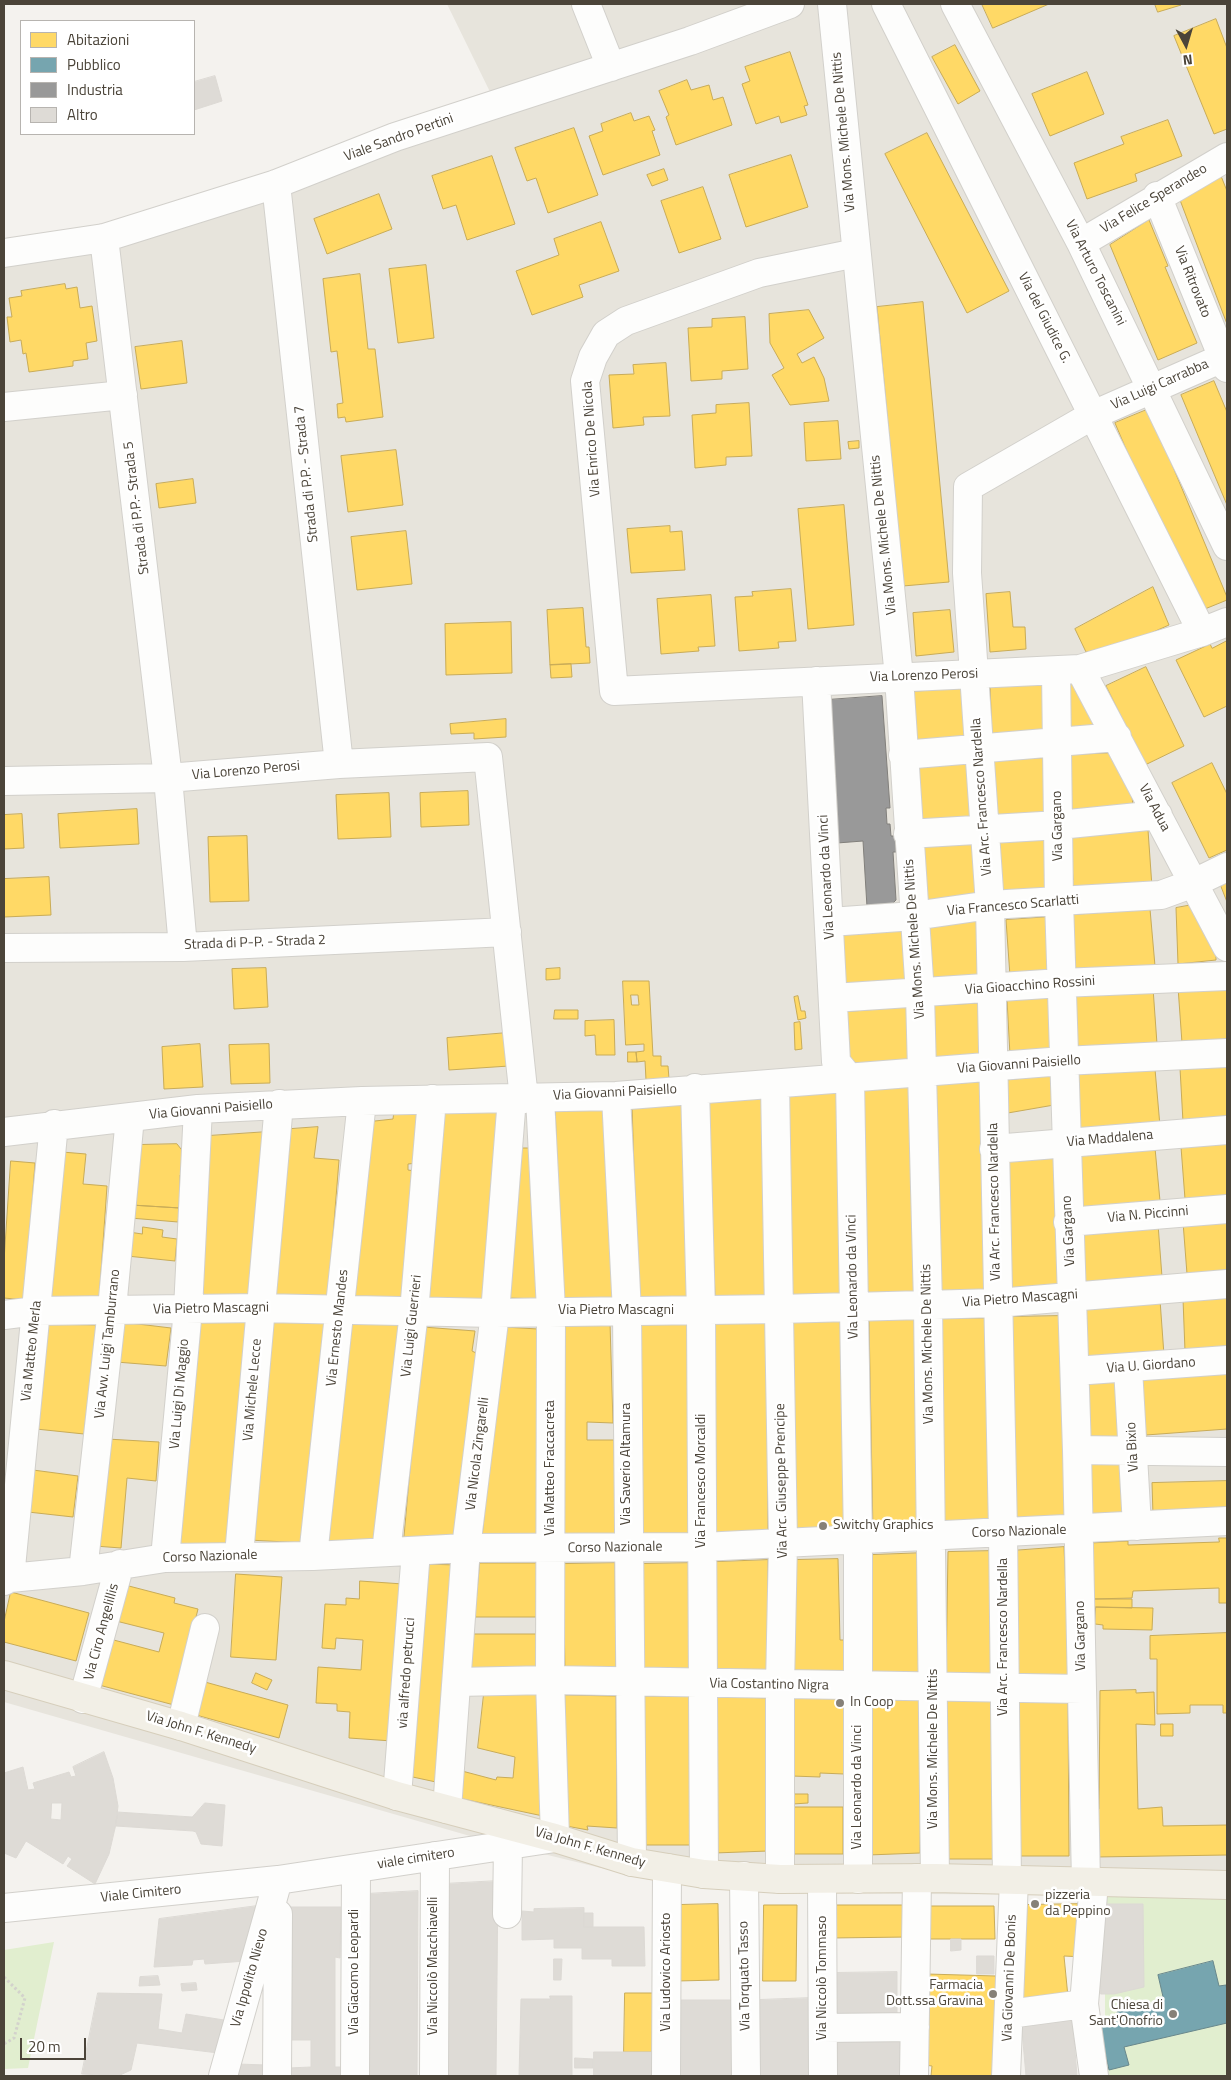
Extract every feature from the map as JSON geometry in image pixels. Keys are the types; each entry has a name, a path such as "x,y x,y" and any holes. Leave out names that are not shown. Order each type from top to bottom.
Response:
{"main road":[{"name":"Via John F. Kennedy","path":"4,1676 181,1726 397,1796 555,1838 632,1862 667,1868 704,1874 780,1879 926,1878 1227,1885"}],"street":[{"path":"586,4 611,67"},
{"name":"Viale Sandro Pertini","path":"4,253 104,238 276,184 396,138 690,41 790,4"},
{"name":"Via Mons. Michele De Nittis","path":"832,4 898,677 920,994 928,1304 934,1686 926,1878 915,2026 914,2076"},
{"name":"Via del Giudice G.","path":"886,4 1202,632"},
{"name":"Via Arturo Toscanini","path":"955,4 1081,243 1227,546"},
{"name":"Via Felice Sperandeo","path":"1081,243 1157,196 1227,157"},
{"name":"Strada di P.P. - Strada 7","path":"276,184 339,764"},
{"name":"Via Ritrovato","path":"1157,196 1226,361"},
{"name":"Strada di P.P.- Strada 5","path":"104,238 168,778 183,947"},
{"name":"Via Enrico De Nicola","path":"614,691 585,381 593,357 606,334 626,321 759,273 856,253"},
{"name":"Via Luigi Carrabba","path":"973,674 967,573 968,487 1093,415 1152,389 1226,361"},
{"path":"4,407 124,395"},
{"name":"Via Lorenzo Perosi","path":"614,691 1068,670 1202,632 1227,622"},
{"name":"Via Adua","path":"1068,670 1117,737 1227,947"},
{"name":"Via Gargano","path":"1068,670 1056,743 1068,1222 1075,1371 1082,1689 1090,1882 1084,2004 1094,2076"},
{"name":"Via Arc. Francesco Nardella","path":"973,674 990,905 1003,1531 1003,1689 1010,1880"},
{"name":"Via Leonardo da Vinci","path":"816,681 836,1062 850,1078 858,1540 858,1879"},
{"path":"903,755 1117,737"},
{"name":"Via Lorenzo Perosi","path":"4,781 168,778 339,764 488,757 507,932"},
{"path":"908,834 984,828 1059,826 1158,815"},
{"name":"Via Francesco Scarlatti","path":"830,922 914,916 990,905 1161,895 1194,883 1227,867"},
{"path":"507,932 525,1098"},
{"name":"Strada di P-P. - Strada 2","path":"4,948 183,947 507,932"},
{"name":"Via Gioacchino Rossini","path":"833,998 920,994 1061,983 1227,976"},
{"name":"Via Giovanni Paisiello","path":"4,1132 54,1124 198,1109 362,1101 616,1096 695,1088 775,1084 1064,1061 1227,1053"},
{"name":"Via Arc. Giuseppe Prencipe","path":"775,1084 783,1542 780,1686 780,1879"},
{"name":"Via Francesco Morcaldi","path":"695,1088 701,1311 704,1874"},
{"name":"Via Saverio Altamura","path":"616,1096 626,1312 627,1547 632,1862"},
{"name":"Via Matteo Fraccacreta","path":"525,1098 551,1310 550,1680 555,1838"},
{"name":"Via Nicola Zingarelli","path":"447,1809 485,1312 525,1098"},
{"name":"Via Luigi Guerrieri","path":"386,1552 414,1312 432,1099"},
{"name":"Via Ernesto Mandes","path":"313,1556 362,1101"},
{"name":"Via Michele Lecce","path":"239,1555 279,1104"},
{"name":"Via Luigi Di Maggio","path":"164,1558 188,1310 198,1109"},
{"name":"Via Avv. Luigi Tamburrano","path":"83,1570 112,1309 130,1117"},
{"name":"Via Matteo Merla","path":"7,1579 54,1124"},
{"name":"Via Maddalena","path":"994,1149 1227,1130"},
{"name":"Via N. Piccinni","path":"1068,1222 1227,1208"},
{"name":"Via Pietro Mascagni","path":"4,1314 36,1311 112,1309 188,1310 260,1308 414,1312 551,1310 701,1311 997,1303 1227,1284"},
{"name":"Via U. Giordano","path":"1075,1371 1227,1360"},
{"name":"Via Bixio","path":"1128,1368 1137,1526"},
{"path":"1077,1450 1227,1452"},
{"name":"Corso Nazionale","path":"7,1579 164,1558 239,1555 313,1556 466,1548 702,1547 1003,1531 1079,1530 1227,1521"},
{"name":"via alfredo petrucci","path":"397,1796 416,1551"},
{"name":"Via Ciro Angelillis","path":"83,1699 120,1564"},
{"path":"181,1726 205,1628"},
{"name":"Via Costantino Nigra","path":"457,1682 550,1680 780,1686 934,1686 1003,1689 1082,1689"},
{"name":"viale cimitero","path":"278,1880 555,1838"},
{"path":"507,1914 508,1845"},
{"name":"Via Niccolò Macchiavelli","path":"434,2076 435,1856"},
{"name":"Via Giacomo Leopardi","path":"355,2076 356,1868"},
{"name":"Via Ludovico Ariosto","path":"666,2076 667,1868"},
{"name":"Via Torquato Tasso","path":"744,1876 746,2076"},
{"name":"Via Niccolò Tommaso","path":"822,1879 823,2076"},
{"path":"277,2076 278,1880"},
{"name":"Viale Cimitero","path":"4,1908 278,1880"},
{"name":"Via Ippolito Nievo","path":"223,2076 278,1880"},
{"name":"Via Giovanni De Bonis","path":"1006,2076 1009,2014 1010,1880"},
{"path":"1009,2014 1084,2004"},
{"path":"823,2028 915,2026"}],"path":[{"path":"4,1977 25,1998 14,2038 4,2044"}],"shaded area":[{"path":"447,4 1227,4 1227,1896 779,1893 650,1880 470,1836 4,1702 4,243 122,220 226,193 492,96"}],"green space":[{"path":"1105,1895 1227,1896 1227,2076 1105,2076"},
{"path":"54,1942 28,2068 4,2069 4,1950"}],"building: Abitazioni":[{"path":"982,4 1049,4 993,28"},
{"path":"1155,4 1181,4 1181,5 1158,12"},
{"path":"1216,19 1227,48 1227,129 1214,134 1174,36"},
{"path":"955,45 980,91 958,104 932,57"},
{"path":"790,52 808,105 804,106 807,115 781,123 779,116 756,124 742,84 750,81 745,67"},
{"path":"1087,72 1104,114 1050,136 1032,94"},
{"path":"687,80 691,90 709,85 713,100 723,97 732,125 676,145 666,117 669,115 659,91"},
{"path":"631,113 634,121 649,116 655,130 652,131 660,155 603,175 589,136 603,131 601,124"},
{"path":"1168,120 1182,156 1135,174 1137,181 1087,199 1074,163 1124,144 1121,137"},
{"path":"574,128 598,195 548,213 536,178 527,181 515,148"},
{"path":"927,133 1009,291 967,313 885,154"},
{"path":"791,155 808,207 746,227 729,175"},
{"path":"492,156 515,224 467,240 456,205 443,209 432,176"},
{"path":"664,169 668,180 652,186 647,175"},
{"path":"1221,176 1227,191 1227,324 1180,200"},
{"path":"703,187 721,239 679,253 661,201"},
{"path":"379,194 392,229 327,254 314,219"},
{"path":"1149,220 1168,266 1165,267 1197,343 1158,360 1110,245"},
{"path":"601,222 619,271 579,285 583,297 532,315 516,271 559,255 554,239"},
{"path":"426,265 434,338 398,343 389,269"},
{"path":"360,274 368,349 375,349 383,417 346,422 345,417 338,418 337,404 343,403 337,351 331,352 323,279"},
{"path":"65,284 66,289 77,287 80,308 92,306 97,341 86,343 88,359 73,361 73,366 29,372 26,353 23,354 21,340 10,342 7,317 12,317 9,298 22,296 21,291"},
{"path":"923,302 949,582 903,586 877,307"},
{"path":"809,310 824,338 797,354 802,363 814,357 824,378 829,401 790,405 772,375 784,368 770,343 769,314"},
{"path":"745,317 748,369 722,371 722,379 691,381 688,328 712,327 712,319"},
{"path":"182,341 187,383 141,389 135,347"},
{"path":"666,363 670,416 643,417 644,425 613,428 609,375 634,374 633,365"},
{"path":"1214,381 1227,412 1227,505 1181,395"},
{"path":"749,403 752,456 726,457 726,465 695,468 692,415 716,413 716,405"},
{"path":"1149,409 1227,597 1227,600 1195,613 1115,423"},
{"path":"838,421 841,459 806,461 804,423"},
{"path":"859,441 859,448 849,449 848,442"},
{"path":"396,450 403,505 348,512 341,456"},
{"path":"193,479 196,503 159,508 156,484"},
{"path":"844,505 854,625 808,629 798,509"},
{"path":"670,526 670,532 682,531 685,570 631,573 627,529"},
{"path":"406,531 412,584 357,590 351,537"},
{"path":"1153,587 1169,625 1115,649 1086,652 1075,629"},
{"path":"791,589 796,641 778,642 779,648 739,651 735,597 753,596 752,592"},
{"path":"1010,592 1013,627 1025,627 1026,649 990,652 986,594"},
{"path":"711,595 715,646 698,647 699,651 661,654 657,599"},
{"path":"583,608 586,647 589,647 590,663 550,665 547,610"},
{"path":"950,610 954,652 916,656 913,613"},
{"path":"511,622 512,673 446,675 445,624"},
{"path":"1227,641 1227,706 1204,717 1176,660 1210,644 1212,648"},
{"path":"571,664 572,677 551,678 550,665"},
{"path":"1146,667 1184,746 1145,765 1106,686"},
{"path":"1043,682 1046,735 992,738 990,685"},
{"path":"1077,683 1097,732 1069,735 1068,684"},
{"path":"962,688 966,740 914,743 910,692"},
{"path":"506,719 506,737 474,739 474,733 451,734 450,724"},
{"path":"1113,753 1132,794 1133,808 1070,810 1068,755"},
{"path":"1047,758 1048,815 994,816 993,760"},
{"path":"968,761 972,819 919,821 915,764"},
{"path":"1212,763 1227,794 1227,850 1209,858 1172,783"},
{"path":"468,791 469,825 421,827 420,793"},
{"path":"389,793 391,837 338,839 336,795"},
{"path":"137,809 139,844 60,848 58,814"},
{"path":"22,814 24,848 4,849 4,815"},
{"path":"1148,830 1152,887 1072,894 1070,836"},
{"path":"1047,835 1050,895 998,898 995,838"},
{"path":"247,836 249,901 210,902 208,837"},
{"path":"974,842 976,901 922,903 921,843"},
{"path":"49,877 51,915 4,917 4,879"},
{"path":"1227,881 1227,902 1220,884"},
{"path":"1192,905 1216,951 1216,960 1178,964 1176,908"},
{"path":"1150,909 1155,966 1076,972 1071,915"},
{"path":"1049,917 1053,972 1010,976 1006,920"},
{"path":"979,921 984,979 929,984 924,926"},
{"path":"902,927 907,984 845,988 841,932"},
{"path":"266,968 268,1007 234,1009 232,969"},
{"path":"560,968 560,979 546,980 546,969"},
{"path":"623,981 649,981 653,1056 661,1056 661,1066 668,1066 669,1079 646,1080 645,1061 637,1062 636,1052 644,1051 644,1044 626,1045","holes":["631,995 638,995 639,1005 632,1005"]},
{"path":"1227,984 1227,1040 1182,1043 1178,987"},
{"path":"1153,988 1157,1044 1078,1049 1074,993"},
{"path":"798,996 801,1011 805,1011 806,1018 798,1020 794,997"},
{"path":"1049,997 1053,1052 1010,1055 1007,1000"},
{"path":"985,1003 988,1059 934,1062 931,1006"},
{"path":"908,1007 911,1063 850,1068 846,1012"},
{"path":"555,1010 578,1010 578,1019 554,1019"},
{"path":"614,1020 615,1055 596,1055 595,1035 585,1036 585,1021"},
{"path":"800,1022 802,1049 795,1050 794,1023"},
{"path":"507,1033 509,1066 449,1070 447,1038"},
{"path":"200,1044 203,1087 164,1089 162,1047"},
{"path":"269,1044 270,1083 231,1084 229,1045"},
{"path":"628,1052 636,1052 637,1062 628,1062"},
{"path":"1227,1065 1227,1119 1183,1122 1180,1068"},
{"path":"1155,1069 1160,1126 1077,1133 1076,1075"},
{"path":"1053,1075 1054,1105 1002,1114 1001,1081"},
{"path":"983,1082 990,1294 941,1294 933,1085"},
{"path":"915,1087 920,1294 865,1296 862,1090"},
{"path":"838,1092 844,1295 790,1297 786,1096"},
{"path":"764,1099 766,1296 715,1297 708,1102"},
{"path":"686,1102 691,1297 638,1298 632,1105"},
{"path":"609,1105 617,1299 562,1298 555,1106"},
{"path":"445,1107 503,1109 484,1300 426,1299"},
{"path":"423,1110 418,1163 408,1164 408,1170 415,1171 404,1298 351,1299 366,1122 393,1119 394,1111"},
{"path":"318,1127 314,1158 339,1160 328,1298 273,1298 291,1129"},
{"path":"267,1132 249,1298 196,1298 208,1136"},
{"path":"177,1144 185,1154 183,1175 180,1175 180,1208 131,1205 137,1145"},
{"path":"1227,1144 1227,1196 1185,1199 1181,1147"},
{"path":"521,1148 533,1148 537,1299 509,1298"},
{"path":"1155,1148 1160,1201 1082,1208 1078,1155"},
{"path":"62,1152 86,1154 83,1184 107,1186 99,1301 51,1298"},
{"path":"1055,1158 1060,1293 1009,1294 1003,1161"},
{"path":"11,1161 35,1163 25,1300 4,1298 4,1261"},
{"path":"131,1205 180,1208 178,1222 130,1218"},
{"path":"1227,1219 1227,1271 1187,1274 1183,1222"},
{"path":"1158,1224 1162,1277 1085,1283 1081,1230"},
{"path":"143,1227 163,1230 162,1237 177,1239 175,1261 127,1256 129,1232 142,1234"},
{"path":"1227,1295 1227,1347 1185,1351 1183,1299"},
{"path":"1160,1300 1164,1355 1086,1360 1082,1305"},
{"path":"1060,1316 1065,1522 1012,1525 1006,1317"},
{"path":"917,1318 924,1531 873,1534 869,1320"},
{"path":"942,1318 988,1318 993,1526 944,1528"},
{"path":"843,1320 850,1533 794,1535 789,1321"},
{"path":"689,1321 691,1540 638,1538 635,1323"},
{"path":"767,1321 768,1537 716,1538 714,1322"},
{"path":"121,1322 171,1328 166,1366 116,1362"},
{"path":"248,1322 226,1548 173,1544 193,1323"},
{"path":"325,1322 304,1543 249,1540 271,1323"},
{"path":"348,1322 400,1322 379,1542 327,1544"},
{"path":"561,1322 610,1323 613,1423 587,1422 587,1440 614,1440 616,1541 562,1541"},
{"path":"47,1324 97,1325 84,1434 36,1429"},
{"path":"423,1327 475,1331 472,1351 476,1353 459,1540 404,1541"},
{"path":"504,1327 538,1329 541,1542 482,1541"},
{"path":"1227,1371 1227,1429 1146,1435 1141,1378"},
{"path":"1120,1381 1123,1437 1090,1439 1086,1383"},
{"path":"107,1439 159,1442 156,1481 127,1478 121,1548 95,1546"},
{"path":"1087,1463 1122,1463 1123,1518 1088,1519"},
{"path":"33,1470 78,1476 73,1517 28,1512"},
{"path":"1227,1481 1227,1513 1153,1515 1152,1483"},
{"path":"1219,1538 1227,1538 1227,1603 1219,1603 1219,1588 1133,1591 1132,1598 1092,1599 1090,1543 1128,1541 1128,1545 1219,1542"},
{"path":"1064,1547 1070,1676 1013,1676 1011,1551"},
{"path":"992,1551 993,1675 946,1675 948,1552"},
{"path":"925,1553 924,1673 871,1673 872,1555"},
{"path":"838,1559 840,1640 847,1640 847,1672 794,1672 793,1560"},
{"path":"768,1560 768,1671 716,1671 716,1562"},
{"path":"480,1563 540,1563 541,1617 475,1617"},
{"path":"615,1563 616,1672 565,1671 563,1564"},
{"path":"692,1563 693,1672 638,1672 637,1564"},
{"path":"427,1564 455,1565 436,1782 408,1776"},
{"path":"236,1574 282,1577 276,1660 231,1657"},
{"path":"360,1581 403,1584 392,1741 349,1738 350,1712 337,1711 337,1704 316,1703 318,1667 361,1670 363,1640 336,1638 335,1649 322,1648 325,1604 346,1605 346,1598 359,1599"},
{"path":"125,1585 175,1598 174,1603 198,1609 174,1705 99,1685 110,1639 159,1652 164,1633 116,1621"},
{"path":"11,1592 89,1613 76,1661 4,1642 4,1622"},
{"path":"1092,1599 1132,1599 1132,1608 1092,1607"},
{"path":"1096,1607 1153,1608 1152,1630 1103,1629 1103,1625 1095,1624"},
{"path":"1227,1633 1227,1713 1223,1713 1223,1705 1190,1705 1190,1713 1157,1714 1157,1659 1150,1659 1150,1636"},
{"path":"474,1634 540,1634 541,1672 471,1670"},
{"path":"256,1673 272,1680 267,1690 252,1683"},
{"path":"205,1682 288,1705 279,1738 196,1715"},
{"path":"1136,1690 1136,1693 1154,1692 1155,1725 1136,1724 1138,1809 1162,1807 1163,1826 1227,1825 1227,1855 1095,1857 1094,1809 1099,1809 1100,1691"},
{"path":"484,1694 540,1694 543,1816 458,1798 462,1771 496,1780 497,1777 513,1778 515,1757 478,1748"},
{"path":"565,1695 616,1696 617,1828 587,1826 588,1830 566,1826"},
{"path":"640,1696 692,1696 692,1845 640,1845"},
{"path":"715,1696 768,1698 768,1851 715,1853"},
{"path":"792,1696 846,1696 844,1774 820,1773 820,1777 792,1776"},
{"path":"922,1697 920,1853 868,1855 871,1698"},
{"path":"1015,1698 1068,1698 1069,1856 1017,1856"},
{"path":"947,1699 993,1699 994,1859 946,1859"},
{"path":"1161,1724 1173,1724 1173,1736 1161,1736"},
{"path":"793,1794 808,1794 808,1803 793,1804"},
{"path":"793,1807 843,1807 843,1854 793,1854"},
{"path":"718,1904 719,1980 677,1981 677,1905"},
{"path":"1083,1904 1084,1957 1064,1956 1068,1997 1022,2001 1023,1905"},
{"path":"764,1905 797,1905 796,1981 763,1981"},
{"path":"832,1905 908,1905 908,1937 831,1938"},
{"path":"926,1906 994,1906 995,1939 927,1939"},
{"path":"927,1974 996,1976 994,2065 999,2076 931,2076 932,2066 924,2065"},
{"path":"625,1993 654,1993 653,2052 624,2052"}],"building: Pubblico":[{"name":"Chiesa di Sant'Onofrio","path":"1213,1961 1219,1986 1226,1985 1227,2023 1124,2047 1129,2065 1109,2070 1098,2021 1118,2016 1117,2012 1164,2001 1158,1975"}],"building: Industria":[{"path":"882,696 890,808 886,808 887,824 890,824 891,836 895,836 896,852 893,852 896,900 892,904 867,907 863,841 837,843 827,700"}],"building: Altro":[{"path":"215,76 222,101 195,110 195,82"},
{"path":"104,1752 113,1778 118,1806 116,1824 109,1854 95,1884 67,1866 72,1859 68,1856 63,1864 26,1841 16,1858 4,1853 4,1773 23,1767 28,1790 35,1789 33,1783 69,1772 71,1777 76,1776 73,1767","holes":["52,1803 62,1803 61,1820 51,1819"]},
{"path":"205,1803 225,1805 222,1846 201,1844 196,1832 193,1831 116,1826 117,1812 192,1817"},
{"path":"498,1881 496,2076 442,2076 443,1884"},
{"path":"418,1891 417,2076 367,2076 366,1894"},
{"path":"1100,1904 1143,1904 1144,1987 1114,1994 1101,1994"},
{"path":"257,1906 246,1961 205,1964 204,1959 193,1960 192,1965 154,1967 159,1919"},
{"path":"291,1907 341,1907 340,1958 335,1957 335,2067 344,2067 344,2076 287,2076 288,2068 311,2067 311,2040 291,2040"},
{"path":"584,1908 584,1927 644,1927 645,1966 612,1966 612,1959 582,1959 582,1948 554,1948 554,1939 522,1940 522,1911 534,1912 534,1909"},
{"path":"584,1913 593,1913 593,1927 584,1927"},
{"path":"951,1939 961,1939 961,1950 951,1951"},
{"path":"977,1956 994,1956 994,1974 977,1974"},
{"path":"554,1959 562,1959 561,1980 554,1980"},
{"path":"897,1972 897,2015 831,2015 831,1973"},
{"path":"158,1976 160,1985 139,1986 140,1977"},
{"path":"196,1983 197,1990 182,1991 181,1984"},
{"path":"98,1993 162,1994 158,2029 182,2033 186,2014 224,2020 218,2053 137,2043 131,2070 118,2076 82,2074"},
{"path":"550,1996 572,1996 572,2076 519,2076 521,1999 550,1999"},
{"path":"811,1998 810,2076 759,2076 758,2000"},
{"path":"677,2000 733,2000 733,2076 677,2076"},
{"path":"1072,2013 1077,2076 1026,2076 1021,2019"},
{"path":"832,2037 909,2037 908,2076 834,2076"},
{"path":"594,2052 653,2052 652,2076 594,2076"},
{"path":"575,2058 593,2059 593,2068 575,2068"},
{"path":"238,2064 266,2065 266,2076 233,2076"}],"place":[{"name":"Switchy Graphics","path":"823,1526"},
{"name":"In Coop","path":"840,1703"},
{"name":"pizzeria da Peppino","path":"1035,1904"},
{"name":"Farmacia Dott.ssa Gravina","path":"993,1994"},
{"name":"Chiesa di Sant'Onofrio","path":"1173,2014"}]}
